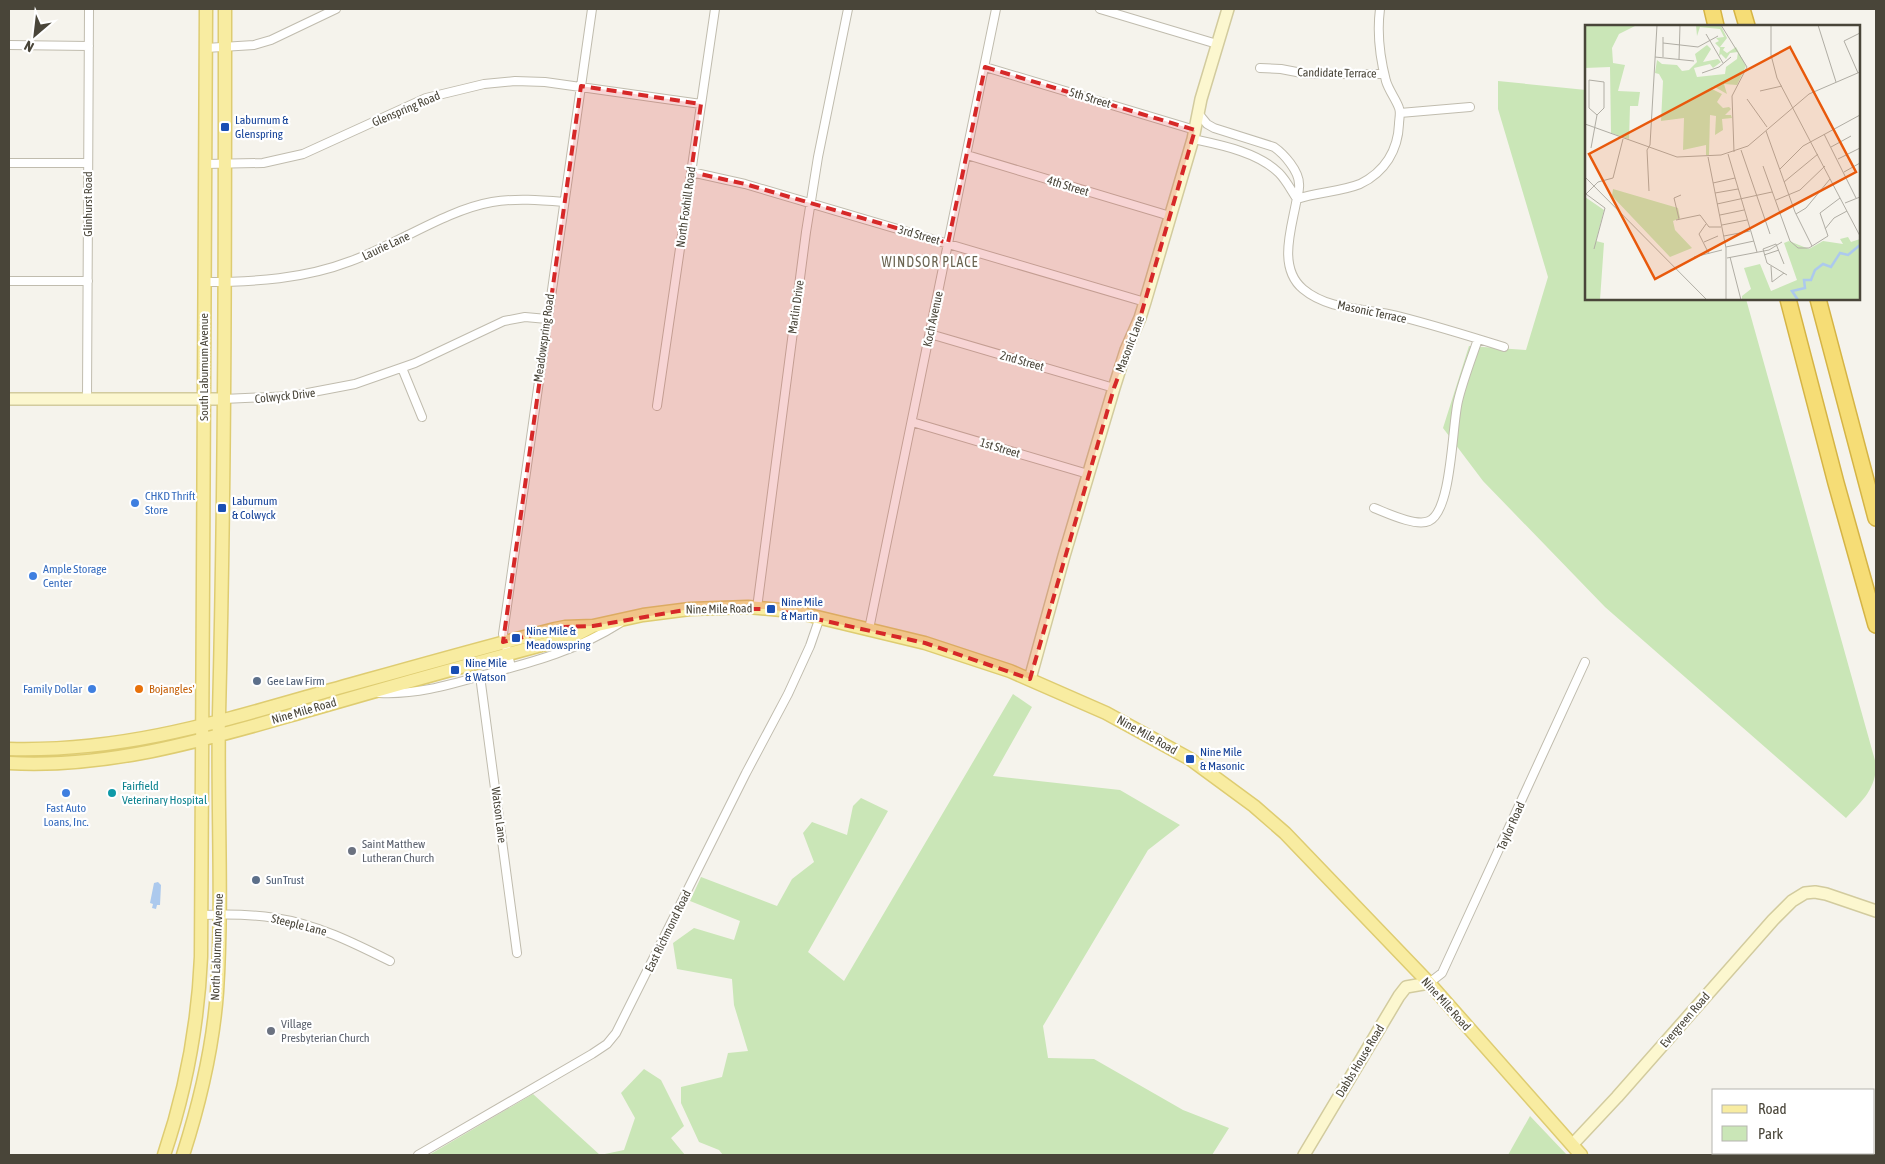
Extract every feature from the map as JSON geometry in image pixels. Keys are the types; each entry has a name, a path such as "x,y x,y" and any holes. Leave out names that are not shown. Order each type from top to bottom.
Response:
{"highway":[{"path":"1712,9 1716,25"},
{"path":"1742,9 1746,25"},
{"path":"1788,300 1876,625"},
{"path":"1818,300 1876,518"}],"main road":[{"name":"South Laburnum Avenue","path":"203,726 206,9"},
{"name":"South Laburnum Avenue","path":"219,722 222,578 225,9"},
{"path":"203,542 211,545 215,552 215,568 222,578"},
{"name":"Nine Mile Road","path":"9,749 107,745 158,737 565,627 593,626 627,618 690,609 757,608 792,612 925,643 1030,680 1106,713 1190,759 1234,790 1285,833 1428,983 1581,1155"},
{"name":"Nine Mile Road","path":"9,763 52,763 106,759 203,740 572,637 593,626"},
{"name":"North Laburnum Avenue","path":"183,1155 199,1101 212,1038 217,991 219,722"},
{"name":"North Laburnum Avenue","path":"164,1155 180,1102 196,1024 200,985 203,726"}],"street":[{"name":"Glinhurst Road","path":"87,399 89,9"},
{"path":"206,48 254,45 271,40 336,9"},
{"name":"Meadowspring Road","path":"511,668 503,634 516,530 592,9"},
{"name":"North Foxhill Road","path":"657,406 715,9"},
{"name":"Marlin Drive","path":"757,608 811,204 820,148 848,9"},
{"name":"Koch Avenue","path":"869,629 996,9"},
{"path":"1100,9 1217,44"},
{"name":"Masonic Lane","path":"1030,680 1114,388 1126,350 1145,302 1194,134 1200,99 1228,9"},
{"path":"1194,134 1245,153 1267,164 1279,173 1297,199 1314,193 1346,188 1374,175 1388,162 1397,144 1400,113 1386,83 1384,74 1379,27 1380,9"},
{"path":"9,45 89,46"},
{"name":"5th Street","path":"984,67 1194,134"},
{"name":"Candidate Terrace","path":"1260,68 1281,69 1307,74 1384,74"},
{"name":"Glenspring Road","path":"205,164 263,163 303,154 412,104 467,87 499,82 530,81 581,86 701,104"},
{"path":"1400,113 1470,107"},
{"name":"Masonic Terrace","path":"1198,113 1207,124 1214,128 1268,144 1279,150 1293,168 1299,184 1288,256 1293,276 1304,290 1320,299 1338,305 1398,316 1504,347"},
{"name":"4th Street","path":"966,155 1170,216"},
{"path":"9,163 88,163"},
{"name":"3rd Street","path":"691,172 738,182 1145,302"},
{"name":"Laurie Lane","path":"205,282 282,279 339,266 464,210 492,202 527,199 564,202"},
{"path":"9,281 88,281"},
{"name":"Colwyck Drive","path":"9,398 223,400 265,399 319,392 355,384 402,368 504,321 525,317 547,319"},
{"name":"2nd Street","path":"930,334 1114,388"},
{"path":"1374,508 1420,523 1431,520 1437,514 1448,476 1457,403 1478,339"},
{"path":"402,368 422,417"},
{"name":"1st Street","path":"912,422 1088,474"},
{"name":"East Richmond Road","path":"418,1155 592,1054 607,1044 616,1033 746,773 788,694 810,646 820,617"},
{"path":"372,692 414,692 441,687 511,668 584,644 627,618"},
{"name":"Taylor Road","path":"1428,983 1442,973 1585,662"},
{"name":"Watson Lane","path":"480,676 517,953"},
{"name":"Evergreen Road","path":"1572,1145 1617,1097 1773,920 1798,896 1805,893 1820,893 1876,911"},
{"name":"Steeple Lane","path":"202,915 219,914 276,918 316,928 341,937 390,961"},
{"name":"Dabbs House Road","path":"1304,1155 1399,996 1406,988 1428,983"}],"highlighted area":[{"path":"985,67 1195,130 1140,318 1114,388 1030,679 925,643 771,609 690,609 593,626 565,627 503,642 581,86 701,104 691,172 745,184 948,243"}],"green space":[{"path":"1498,81 1585,90 1585,300 1746,300 1876,764 1871,787 1863,800 1846,818 1605,607 1483,481 1443,428 1469,346 1526,350 1548,277 1498,109"},
{"path":"1013,694 1032,707 993,776 1120,790 1180,825 1148,850 1043,1026 1048,1058 1094,1059 1183,1110 1229,1128 1212,1155 723,1155 719,1150 699,1142 681,1103 681,1087 722,1077 728,1053 748,1051 734,1005 732,979 677,969 673,943 694,928 734,940 740,921 690,901 701,877 777,906 792,879 814,862 803,833 812,822 847,835 853,806 861,798 888,811 808,952 844,981"},
{"path":"644,1069 661,1080 684,1126 671,1138 685,1155 600,1155 624,1150 635,1118 621,1093"},
{"path":"533,1094 600,1155 429,1155"},
{"path":"1530,1116 1567,1155 1508,1155"}],"water":[{"path":"158,882 161,885 160,905 157,905 156,909 152,908 153,904 150,903 154,883"}],"place":[{"name":"Laburnum & Glenspring","path":"225,127"},
{"name":"CHKD Thrift Store","path":"135,503"},
{"name":"Laburnum & Colwyck","path":"222,508"},
{"name":"Ample Storage Center","path":"33,576"},
{"name":"Nine Mile & Martin","path":"771,609"},
{"name":"Nine Mile & Meadowspring","path":"516,638"},
{"name":"Nine Mile & Watson","path":"455,670"},
{"name":"Gee Law Firm","path":"257,681"},
{"name":"Family Dollar","path":"92,689"},
{"name":"Bojangles'","path":"139,689"},
{"name":"Nine Mile & Masonic","path":"1190,759"},
{"name":"Fast Auto Loans, Inc.","path":"66,793"},
{"name":"Fairfield Veterinary Hospital","path":"112,793"},
{"name":"Saint Matthew Lutheran Church","path":"352,851"},
{"name":"SunTrust","path":"256,880"},
{"name":"Village Presbyterian Church","path":"271,1031"}],"district":[{"name":"WINDSOR PLACE","path":"930,262"}]}
